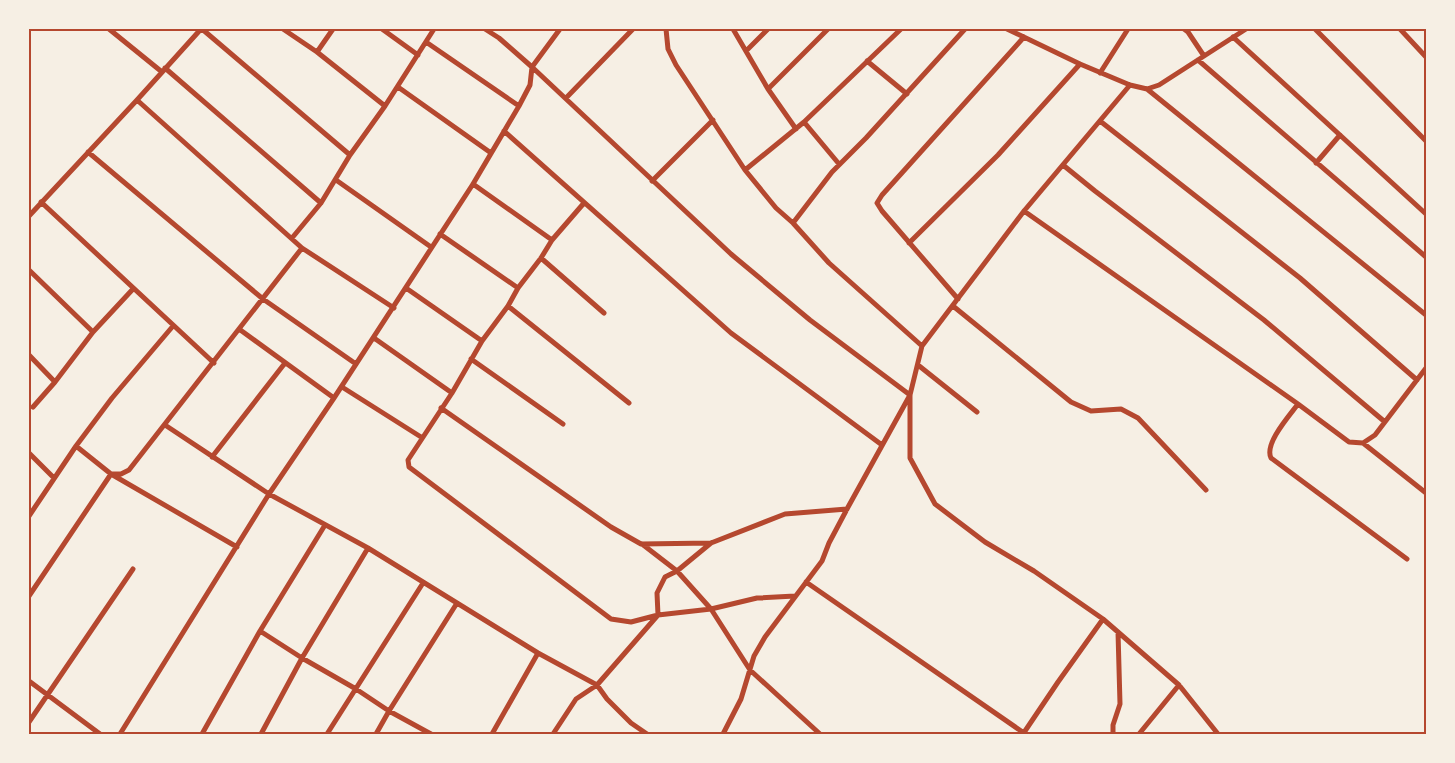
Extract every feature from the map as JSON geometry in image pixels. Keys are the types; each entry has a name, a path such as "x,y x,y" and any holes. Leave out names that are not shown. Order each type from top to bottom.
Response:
{"street":[{"path":"109,29 164,70 321,203"},
{"path":"29,216 201,29 350,155"},
{"path":"284,29 317,52 385,106"},
{"path":"317,52 333,29"},
{"path":"382,29 418,55"},
{"path":"292,238 321,203 350,155 398,87 434,29"},
{"path":"485,29 499,38 566,98 731,254 810,320 910,394"},
{"path":"120,734 238,547 269,494 394,308 431,247 473,184 530,85 532,67 560,29"},
{"path":"566,98 633,29"},
{"path":"666,29 668,50 676,65 745,170 776,208 793,223 829,263 922,346"},
{"path":"733,29 768,89 796,129"},
{"path":"746,51 768,29"},
{"path":"768,89 828,29"},
{"path":"745,170 804,122 901,29"},
{"path":"793,223 839,164 907,94 965,29"},
{"path":"1007,29 1100,73 1130,85 1147,89 1426,315"},
{"path":"1100,73 1128,29"},
{"path":"1184,29 1204,56"},
{"path":"1147,89 1159,85 1246,29"},
{"path":"1315,29 1426,141"},
{"path":"1400,29 1426,56"},
{"path":"958,299 877,203 888,188 1024,37"},
{"path":"1233,37 1426,214"},
{"path":"426,42 519,106"},
{"path":"1198,60 1426,257"},
{"path":"867,61 907,94"},
{"path":"909,243 998,154 1080,64"},
{"path":"723,734 742,699 744,686 754,656 765,637 822,561 829,543 910,394 922,346 1024,211 1130,85"},
{"path":"398,87 491,153"},
{"path":"137,100 302,248 394,308"},
{"path":"652,181 713,120"},
{"path":"804,122 839,164"},
{"path":"1100,122 1300,278 1418,380"},
{"path":"504,131 732,333 882,445"},
{"path":"1316,163 1340,135"},
{"path":"88,152 263,299 356,364"},
{"path":"1063,165 1094,192 1252,310 1385,422"},
{"path":"336,180 431,247"},
{"path":"473,184 552,240"},
{"path":"41,202 214,363"},
{"path":"584,203 552,240 482,341 452,393 408,460 409,467 611,619 631,622 658,616 710,609 757,598 796,596"},
{"path":"1024,211 1349,442 1364,443 1426,493"},
{"path":"440,234 518,288"},
{"path":"111,474 121,474 129,470 302,248"},
{"path":"541,258 604,313"},
{"path":"29,270 93,332"},
{"path":"406,288 482,341"},
{"path":"33,407 55,382 93,332 133,289"},
{"path":"508,306 629,403"},
{"path":"953,306 1071,402 1091,411 1121,409 1138,418 1206,490"},
{"path":"29,516 76,446 112,398 173,326"},
{"path":"239,329 334,398"},
{"path":"374,338 452,393"},
{"path":"29,355 55,382"},
{"path":"471,359 563,424"},
{"path":"212,457 286,363"},
{"path":"918,365 977,412"},
{"path":"1364,443 1375,435 1426,368"},
{"path":"342,386 422,437"},
{"path":"910,394 910,458 935,504 985,542 1034,570 1103,619 1179,685 1218,734"},
{"path":"1298,404 1270,444 1268,452 1271,458 1407,559"},
{"path":"441,408 611,527 641,544 677,570 710,609 750,670 820,734"},
{"path":"165,425 269,494 368,548 538,653 597,685 631,723 648,734"},
{"path":"76,446 111,474 238,547"},
{"path":"29,454 54,478"},
{"path":"29,596 111,474"},
{"path":"553,734 576,699 597,685 658,616 657,593 665,577 677,570 711,543 785,514 847,509"},
{"path":"202,734 324,525"},
{"path":"641,544 711,543"},
{"path":"261,734 302,658 368,548"},
{"path":"29,722 46,694 133,569"},
{"path":"806,582 1024,734 1103,619"},
{"path":"327,734 423,583"},
{"path":"376,734 457,603"},
{"path":"260,632 356,689 389,711 431,734"},
{"path":"1113,734 1113,725 1120,704 1118,632"},
{"path":"492,734 538,653"},
{"path":"29,681 100,734"},
{"path":"1139,734 1179,685"}]}
